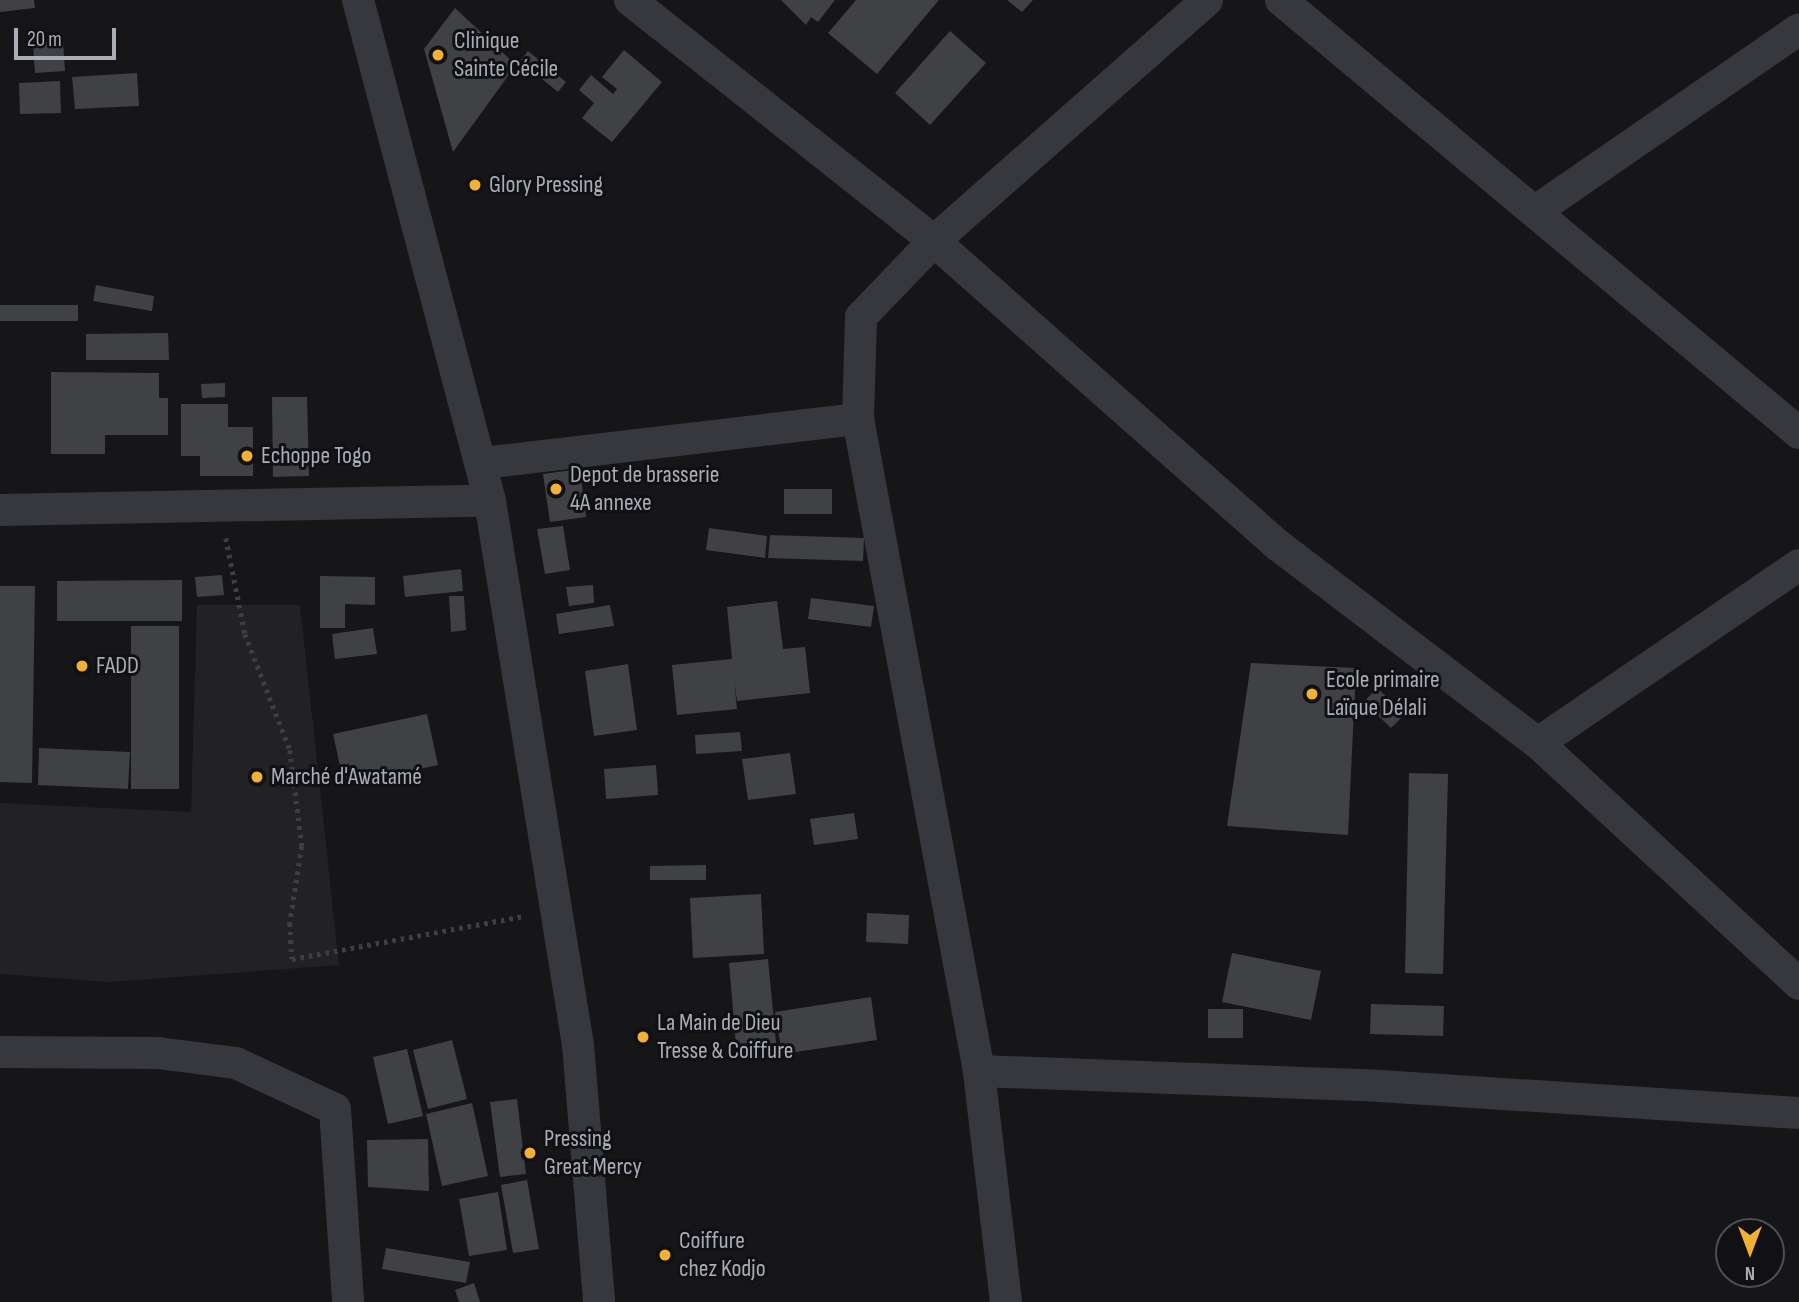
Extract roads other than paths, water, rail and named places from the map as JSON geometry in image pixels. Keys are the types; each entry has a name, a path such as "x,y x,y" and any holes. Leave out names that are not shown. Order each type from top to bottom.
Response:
{"street":[{"path":"358,0 491,501 552,911 578,1045 599,1302"},
{"path":"630,0 934,241 1279,546 1538,743 1799,984"},
{"path":"1006,1302 979,1071 858,419 861,317 934,241 1207,0"},
{"path":"1281,0 1537,210 1799,433"},
{"path":"1537,210 1799,29"},
{"path":"483,463 858,419"},
{"path":"0,510 222,510 491,501"},
{"path":"1538,743 1799,565"},
{"path":"0,1052 158,1053 236,1063 335,1109 348,1302"},
{"path":"979,1071 1380,1086 1799,1113"}],"place":[{"name":"Clinique Sainte Cécile","path":"438,55"},
{"name":"Glory Pressing","path":"475,185"},
{"name":"Echoppe Togo","path":"247,456"},
{"name":"Depot de brasserie 4A annexe","path":"556,489"},
{"name":"FADD","path":"82,666"},
{"name":"Ecole primaire Laïque Délali","path":"1312,694"},
{"name":"Marché d'Awatamé","path":"257,777"},
{"name":"La Main de Dieu Tresse & Coiffure","path":"643,1037"},
{"name":"Pressing Great Mercy","path":"530,1153"},
{"name":"Coiffure chez Kodjo","path":"665,1255"}]}
